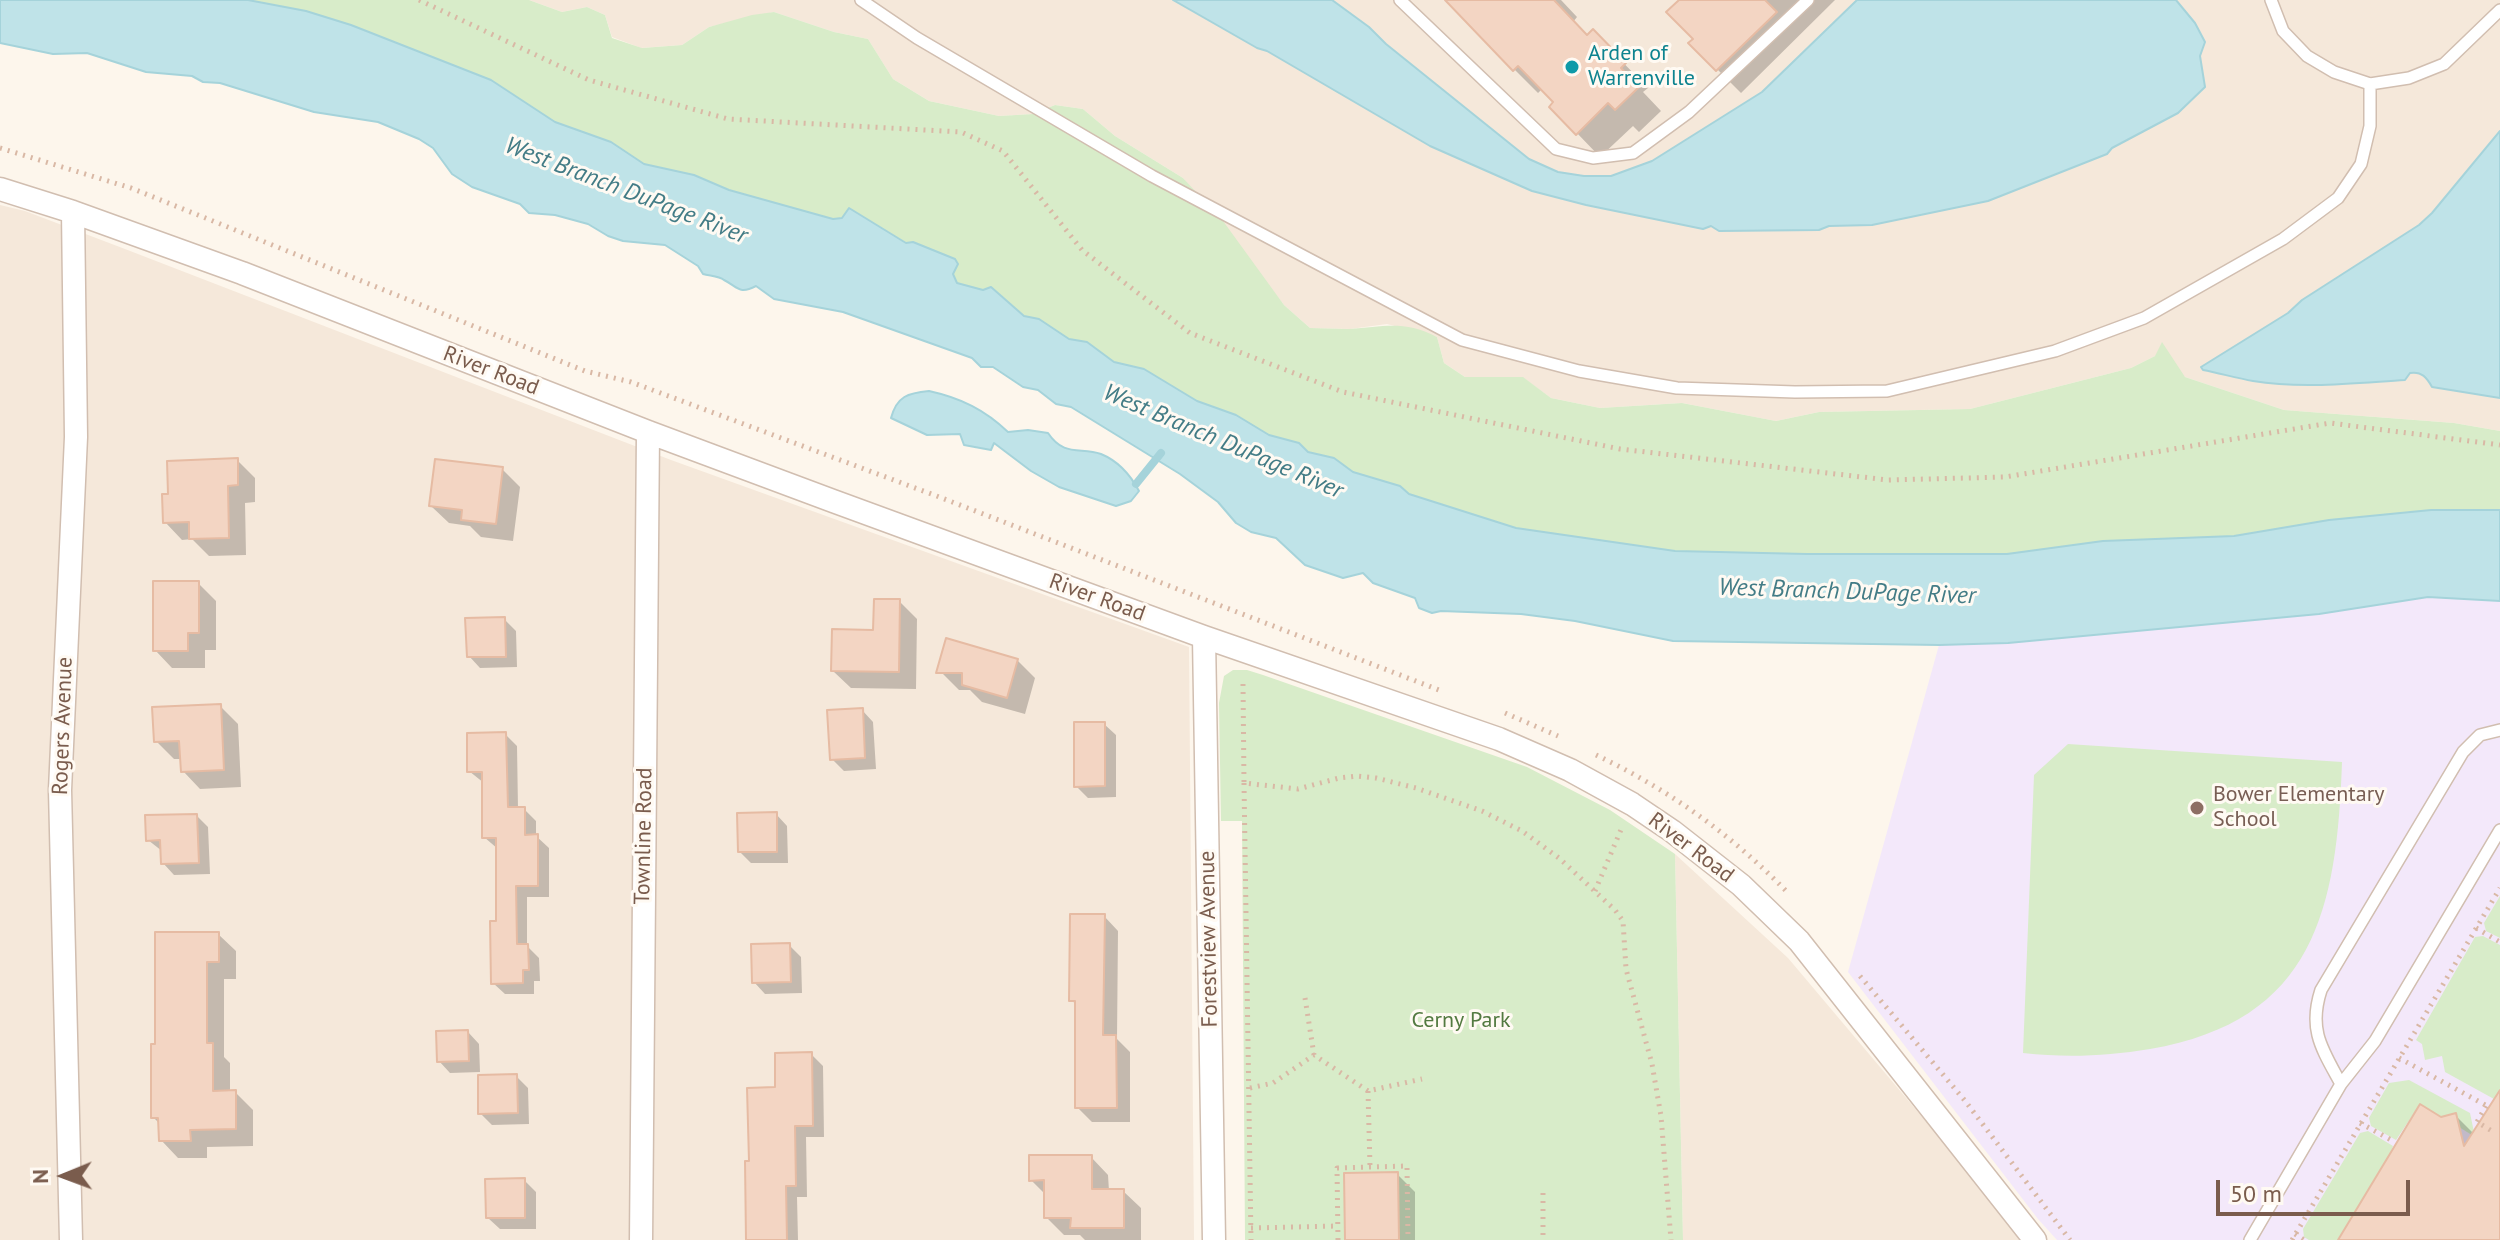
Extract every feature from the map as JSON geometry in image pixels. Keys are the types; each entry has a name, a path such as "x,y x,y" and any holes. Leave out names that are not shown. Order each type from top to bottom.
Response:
{"street":[{"name":"River Road","path":"0,189 242,273 648,432 1204,637 1499,739 1570,770 1632,804 1710,860 1799,941 2035,1240"},
{"name":"Rogers Avenue","path":"71,1240 60,790 76,437 73,212"},
{"name":"Townline Road","path":"641,1240 648,432"},
{"name":"Forestview Avenue","path":"1204,637 1214,1240"}],"lane":[{"path":"861,0 917,38 1152,176 1462,340 1579,371 1677,388 1887,391 2055,351 2144,318 2283,239 2338,198 2361,164 2370,126 2370,84"},
{"path":"1400,0 1556,149 1593,158 1633,153 1689,112 1808,0"},
{"path":"2271,0 2283,31 2307,56 2334,72 2370,84 2409,78 2444,64 2500,10"},
{"path":"2341,1084 2317,1033 2316,1005 2321,990 2463,752 2480,735 2500,730"},
{"path":"2250,1240 2341,1084 2375,1041 2500,830"}],"path":[{"path":"1243,684 1251,1240"},
{"path":"1244,783 1298,789 1357,776 1416,788 1482,811 1522,831 1559,858 1595,891 1623,921 1626,969 1645,1037 1661,1116 1671,1240"},
{"path":"1595,891 1632,804"},
{"path":"2304,1240 2293,1237 2500,888"},
{"path":"2476,928 2500,942"},
{"path":"1305,998 1314,1055 1368,1091 1422,1079"},
{"path":"1250,1088 1273,1083 1314,1055"},
{"path":"2399,1058 2488,1106 2477,1122 2492,1131"},
{"path":"1368,1091 1370,1167"},
{"path":"2360,1123 2395,1142"},
{"path":"1338,1240 1337,1168 1407,1166 1408,1240"},
{"path":"1543,1193 1543,1240"},
{"path":"1251,1228 1338,1226"}],"shaded area":[{"path":"529,0 2500,0 2500,431 2454,423 2284,410 2185,377 2155,356 2131,368 1970,409 1819,412 1776,421 1682,403 1600,408 1551,398 1522,377 1465,377 1444,363 1437,337 1387,324 1350,329 1310,328 1284,305 1183,178 1115,136 1083,109 1055,105 1033,114 999,116 929,101 893,79 868,39 834,32 774,12 709,27 682,45 641,48 612,37 605,15 587,7 562,12"},
{"path":"0,205 25,211 125,249 671,460 1189,647 1194,1240 0,1240"},
{"name":"Bower Elementary School","path":"2428,597 2500,601 2500,1240 2057,1240 1848,972 1939,645 2008,643 2319,614"},
{"path":"1675,854 1788,958 2026,1240 1683,1240"}],"green space":[{"path":"248,0 529,0 562,12 587,7 605,15 612,38 642,48 682,45 709,27 774,12 834,32 868,39 893,79 929,101 999,116 1033,114 1055,105 1083,109 1115,136 1183,178 1223,221 1284,305 1310,328 1414,328 1437,337 1444,363 1465,377 1523,377 1551,398 1600,408 1682,403 1776,421 1819,412 1970,409 2131,368 2155,356 2162,342 2185,377 2284,410 2454,423 2500,431 2500,510 2431,510 2329,520 2234,536 2103,541 2007,554 1675,551 1516,528 1409,494 1400,486 1353,472 1334,458 1307,452 1299,443 1269,435 1236,415 1197,401 1144,370 1114,362 1087,342 1069,339 1039,319 1024,316 991,287 983,290 957,283 953,274 958,264 907,243 849,208 842,218 833,219 729,190 694,175 644,164 611,142 555,122 490,80 351,25 306,11"},
{"name":"Cerny Park","path":"1233,670 1263,675 1527,767 1610,810 1675,854 1683,1240 1245,1240 1242,821 1221,821 1219,703 1224,676"},
{"path":"2068,744 2342,762 2333,864 2323,910 2306,950 2282,984 2249,1013 2205,1035 2150,1049 2087,1056 2023,1053 2034,775"},
{"path":"2500,896 2500,938 2486,931 2484,923"},
{"path":"2483,936 2500,945 2500,1089 2494,1099 2445,1072 2442,1056 2425,1060 2422,1044 2416,1040 2475,937"},
{"path":"2409,1080 2470,1113 2475,1137 2459,1127 2455,1113 2441,1117 2420,1104 2396,1140 2371,1126 2369,1118 2389,1083"},
{"path":"2368,1131 2393,1146 2390,1154 2338,1240 2309,1240 2304,1237 2303,1229 2360,1133"}],"water":[{"name":"West Branch DuPage River","path":"0,0 248,0 306,11 351,25 491,80 555,122 611,142 644,164 694,175 729,190 833,219 842,218 849,208 906,243 913,242 955,259 958,264 953,274 957,283 983,290 991,287 1024,316 1039,319 1069,339 1087,342 1114,362 1144,369 1197,401 1236,415 1269,435 1299,443 1308,452 1334,458 1353,472 1400,486 1409,494 1516,528 1675,551 2007,554 2103,541 2234,536 2329,520 2431,510 2500,510 2500,601 2428,597 2319,614 2008,643 1939,645 1673,641 1575,621 1521,614 1432,613 1419,608 1415,598 1373,583 1363,573 1343,578 1305,565 1276,538 1251,532 1236,523 1218,502 1180,474 1071,407 1056,404 1038,390 1023,387 993,367 981,367 972,358 843,312 774,299 756,286 739,289 720,278 703,274 698,266 665,245 623,241 588,224 555,215 529,213 520,204 472,187 452,174 433,148 378,122 314,112 220,83 203,82 192,76 146,72 87,53 53,54 0,43"},
{"path":"1173,0 1332,0 1529,159 1558,172 1584,176 1611,176 1652,161 1762,92 1857,0 2176,0 2195,23 2205,42 2200,56 2205,87 2178,113 2112,148 2107,154 1988,201 1872,225 1829,226 1819,230 1719,231 1711,226 1703,229 1532,191 1430,146"},
{"path":"2500,131 2500,398 2432,387 2418,373 2410,373 2405,380 2309,385 2253,381 2203,370 2201,367 2419,225"},
{"path":"929,391 972,406 1008,432 1028,430 1048,433 1066,448 1101,454 1123,470 1139,491 1131,501 1116,506 1059,487 1031,471 994,443 991,450 964,445 960,434 927,435 891,418 904,397"}],"building":[{"name":"Arden of Warrenville","path":"1445,0 1554,0 1587,35 1593,29 1626,63 1621,68 1639,87 1615,110 1608,103 1576,135 1549,107 1553,102 1518,66 1513,71"},
{"name":"Arden of Warrenville","path":"1679,0 1765,0 1777,12 1716,71 1688,43 1693,39 1666,12"},
{"path":"238,458 238,485 228,486 229,538 189,539 189,522 163,523 162,494 168,494 167,461"},
{"path":"435,459 503,467 496,524 461,520 462,510 429,506"},
{"path":"153,581 199,581 199,633 188,633 188,651 153,651"},
{"path":"874,599 900,599 899,672 831,671 832,629 873,630"},
{"path":"505,617 506,657 467,657 465,618"},
{"path":"946,638 1018,659 1007,698 962,685 962,673 936,673"},
{"path":"221,704 224,770 181,772 179,741 154,742 152,707"},
{"path":"863,708 865,758 830,760 827,710"},
{"path":"1074,722 1105,722 1105,786 1074,787"},
{"path":"506,732 508,807 525,807 525,835 538,834 538,886 516,886 517,944 528,944 529,970 523,970 523,983 491,984 490,921 496,921 496,838 482,838 482,772 467,772 467,733"},
{"path":"777,812 777,852 738,852 737,813"},
{"path":"197,814 199,863 161,864 160,840 146,841 145,815"},
{"path":"1070,914 1105,914 1103,1035 1116,1035 1117,1108 1075,1108 1075,1001 1069,1001"},
{"path":"155,932 219,932 219,962 207,962 207,1043 213,1043 213,1091 236,1090 236,1129 190,1130 191,1141 159,1141 158,1118 151,1118 151,1044 155,1044"},
{"path":"790,943 791,982 752,983 751,944"},
{"path":"468,1030 469,1061 437,1062 436,1031"},
{"path":"812,1052 813,1126 795,1126 796,1186 786,1186 787,1240 746,1240 745,1161 749,1161 747,1088 775,1087 775,1053"},
{"path":"517,1074 518,1113 478,1114 478,1075"},
{"path":"2500,1090 2500,1240 2338,1240 2420,1104 2441,1117 2456,1113 2464,1146"},
{"path":"1029,1155 1092,1155 1092,1189 1124,1189 1124,1228 1070,1228 1071,1218 1044,1218 1044,1180 1029,1181"},
{"path":"1398,1172 1399,1240 1345,1240 1344,1173"},
{"path":"525,1178 525,1218 486,1218 485,1179"}],"waterway":[{"path":"1136,484 1161,453"}],"place":[{"name":"Arden of Warrenville","path":"1572,67"},
{"name":"Bower Elementary School","path":"2197,808"}]}
